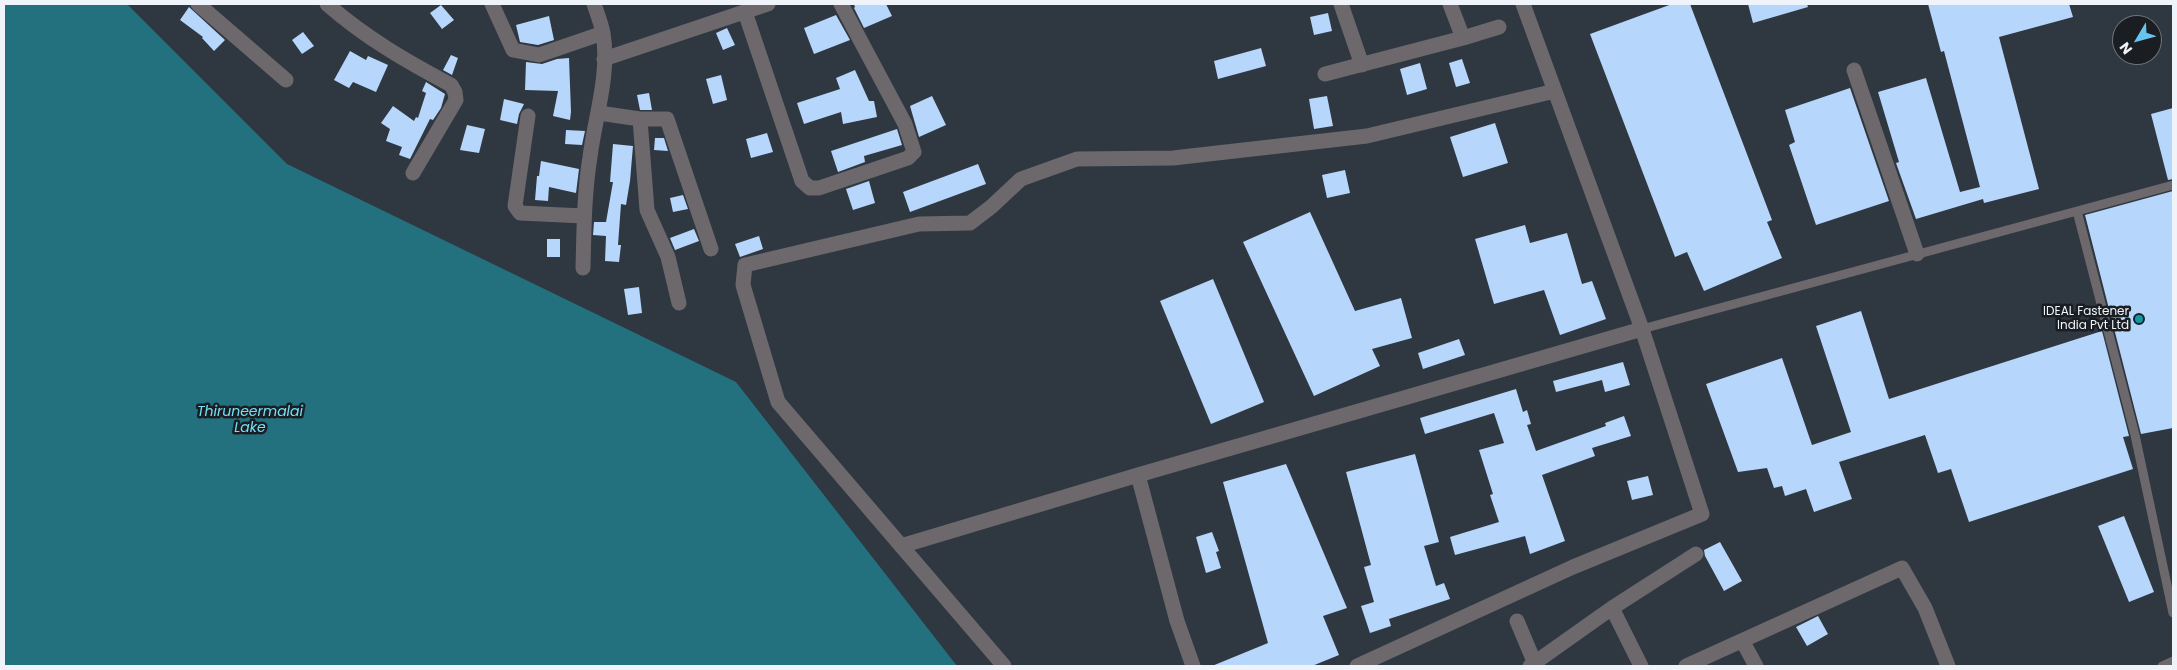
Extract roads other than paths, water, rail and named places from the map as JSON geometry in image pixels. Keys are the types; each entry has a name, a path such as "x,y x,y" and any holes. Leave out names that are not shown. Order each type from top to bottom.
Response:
{"street":[{"path":"198,4 286,80"},
{"path":"328,4 346,20 391,53 451,85 455,92 456,100 413,173"},
{"path":"492,4 513,50 539,54 603,33"},
{"path":"583,268 584,216 590,157 599,112 604,59 603,33 594,4"},
{"path":"604,59 768,4"},
{"path":"745,12 802,181 810,188 819,188 908,158 914,152 905,124 840,4"},
{"path":"1341,4 1362,65"},
{"path":"1450,4 1463,38"},
{"path":"1357,666 1573,567 1702,514 1642,329 1523,4"},
{"path":"1325,74 1499,27"},
{"path":"1854,70 1917,254"},
{"path":"1004,666 778,402 743,285 745,264 919,224 970,223 1022,179 1077,159 1173,158 1367,136 1555,90"},
{"path":"599,112 640,119 667,119 670,123 711,249"},
{"path":"528,116 516,210 520,213 584,216"},
{"path":"640,119 647,210 668,257 679,303"},
{"path":"901,546 1138,475 1642,329"},
{"path":"1138,475 1177,620 1193,666"},
{"path":"1517,620 1533,665 1612,608 1696,554"},
{"path":"1686,666 1743,642 1902,568 1925,608 1948,666"},
{"path":"1612,608 1641,666"},
{"path":"1743,642 1756,666"}],"lane":[{"path":"1642,329 2173,185"},
{"path":"2077,211 2135,435 2173,612"},
{"path":"2162,666 2173,661"}],"water":[{"name":"Thiruneermalai Lake","path":"4,4 127,4 287,164 736,382 957,666 4,666"}],"place":[{"name":"IDEAL Fastener India Pvt Ltd","path":"2139,319"}]}
